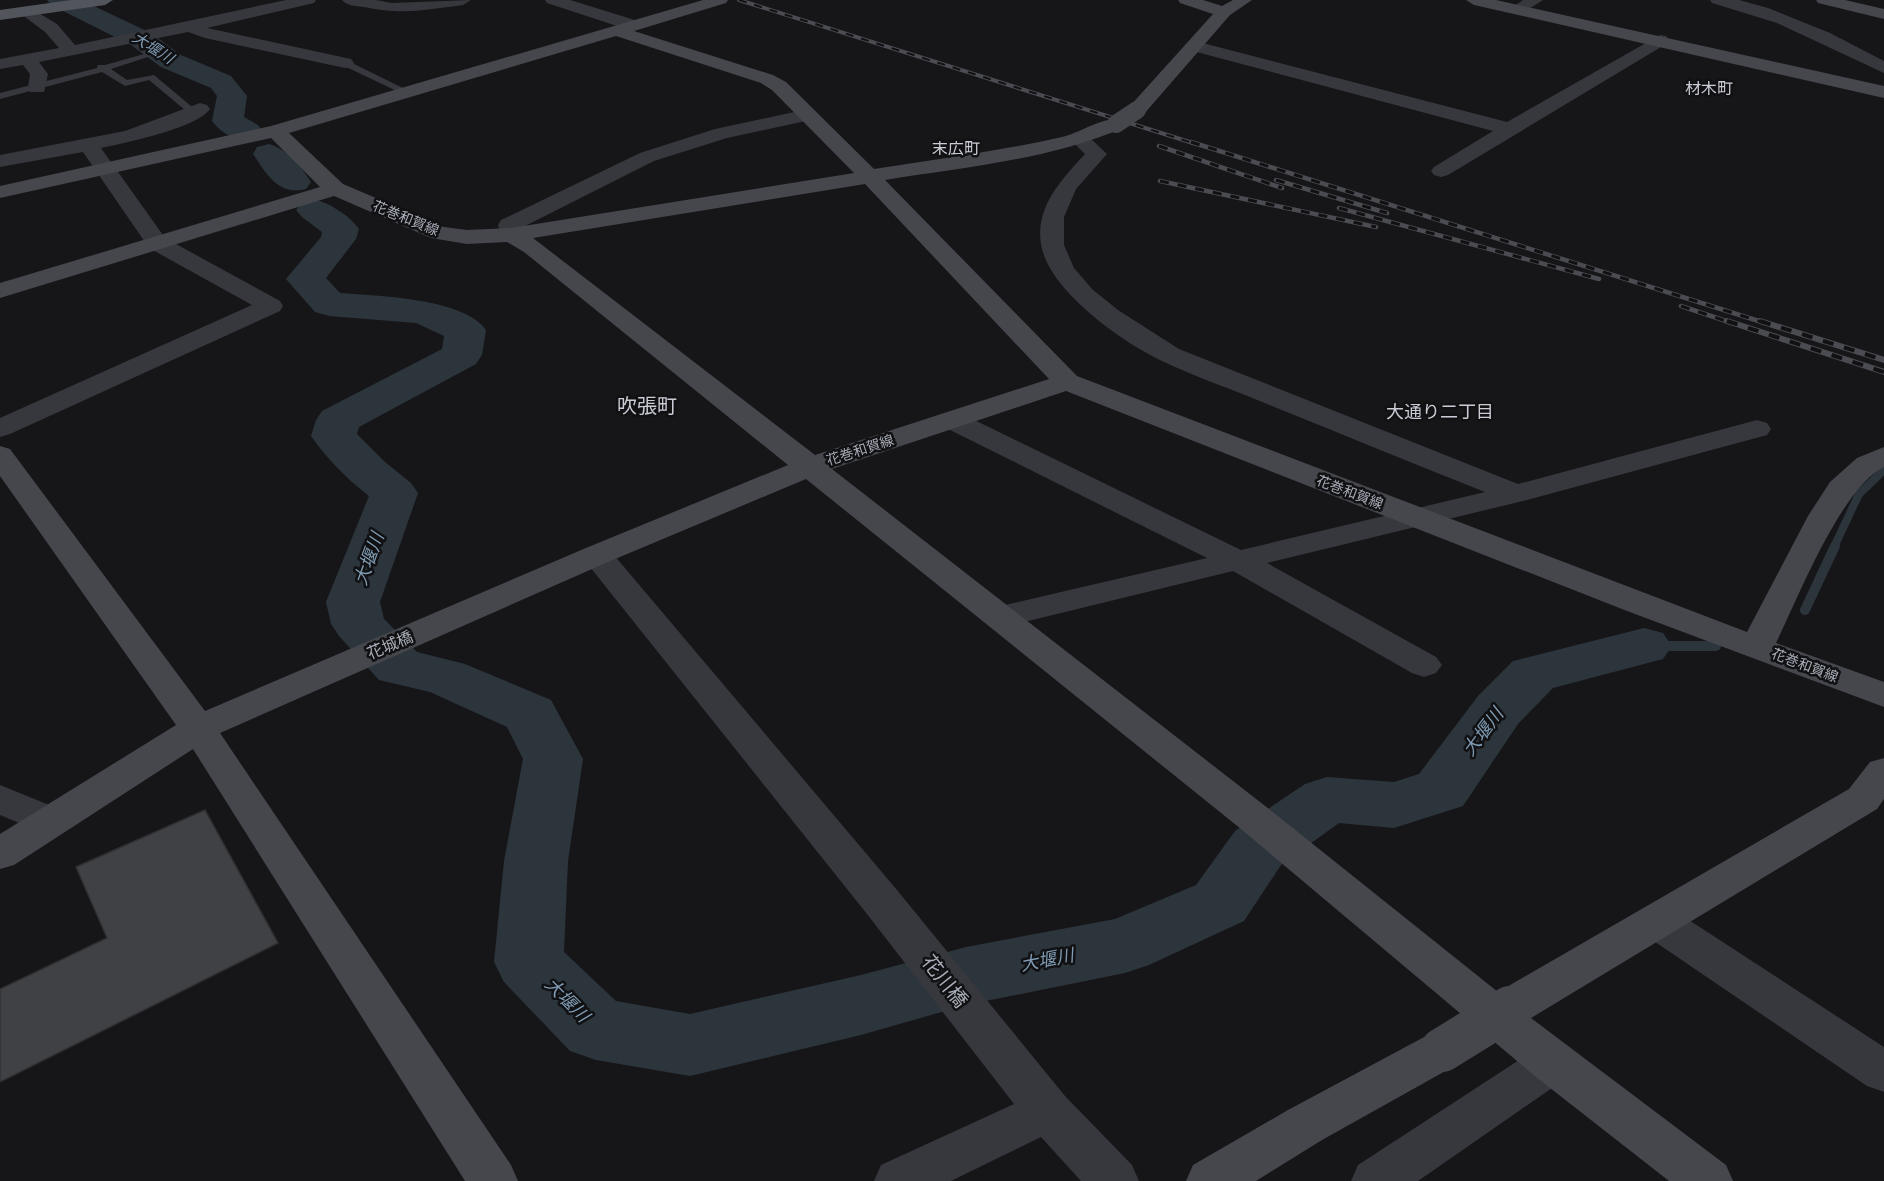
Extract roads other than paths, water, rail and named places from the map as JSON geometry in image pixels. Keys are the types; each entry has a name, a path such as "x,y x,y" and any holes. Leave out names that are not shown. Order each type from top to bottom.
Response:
{"main road":[{"path":"0,15 105,0"}],"street":[{"path":"231,0 255,12"},
{"path":"0,50 141,38 309,0"},
{"path":"350,0 399,8 463,0"},
{"path":"556,0 767,79 779,86 871,178 1066,382"},
{"path":"0,192 275,131 720,0"},
{"path":"1186,0 1224,12"},
{"path":"808,115 722,133 647,157 509,225 511,235 871,178 1032,150 1080,139 1116,124 1137,110 1224,12 1244,0"},
{"path":"1474,0 1884,92"},
{"path":"1518,9 1535,0"},
{"path":"1718,0 1771,14 1815,31 1884,68"},
{"path":"1824,0 1884,14"},
{"path":"28,11 51,28 67,46"},
{"path":"189,26 205,33 345,63"},
{"path":"1441,171 1660,40"},
{"path":"1849,49 1871,44"},
{"path":"0,64 28,59 67,46"},
{"path":"1195,46 1510,129"},
{"path":"28,59 39,74 37,88"},
{"path":"0,161 146,132 183,119 197,111"},
{"name":"花巻和賀線","path":"275,131 335,189 439,233 467,237 511,235 532,247 809,467 1066,382 1639,604 1884,695"},
{"path":"1080,139 1097,154 1077,171 1061,195 1052,214 1051,240 1061,268 1085,298 1128,330 1170,356 1516,495"},
{"path":"0,428 271,306 157,243 88,144"},
{"path":"0,291 335,189"},
{"path":"952,420 1235,559 1424,665"},
{"path":"1000,617 1235,559 1516,495 1757,429"},
{"path":"0,455 198,728 493,1181"},
{"path":"1757,647 1823,516 1841,488 1867,464 1884,456"},
{"path":"809,467 1255,819 1552,1063 1708,1181"},
{"name":"花城橋","path":"0,854 198,728 597,555 809,467"},
{"name":"花川橋","path":"597,555 912,940 1048,1111 1114,1181"},
{"path":"1211,1181 1305,1125 1442,1050 1863,799 1881,781"},
{"path":"0,799 50,821"},
{"path":"1657,921 1884,1072"},
{"path":"1376,1181 1552,1063"},
{"path":"899,1181 1048,1111"}],"lane":[{"path":"0,96 37,88 150,55 141,38"},
{"path":"345,63 406,92"},
{"path":"101,68 125,83 151,77 197,111"}],"waterway":[{"name":"大堰川","path":"60,0 141,39 171,61 221,82 232,96 228,121 247,132"},
{"name":"大堰川","path":"269,154 294,182"},
{"name":"大堰川","path":"314,210 341,229 338,239 305,279 329,304 423,312 466,330 461,355 338,420 334,436 368,472 394,493 353,602 358,624 399,667 445,677 530,714 553,759 536,861 529,962 596,1029 690,1045 861,1005 966,976 1125,945 1220,903 1258,848 1327,800 1394,805 1441,790 1498,710 1533,674 1644,646"},
{"path":"1834,547 1859,494 1884,470"},
{"path":"1805,610 1835,546"},
{"path":"1644,646 1716,646"}],"railway":[{"path":"739,0 1196,144"},
{"path":"1191,142 1765,323"},
{"path":"1159,146 1282,188"},
{"path":"1276,180 1387,213"},
{"path":"1160,181 1376,227"},
{"path":"1339,208 1599,279"},
{"path":"1681,306 1732,323"},
{"path":"1727,321 1884,372"},
{"path":"1760,321 1884,360"}],"district":[{"name":"材木町","path":"1709,88"},
{"name":"末広町","path":"956,148"},
{"name":"吹張町","path":"647,406"},
{"name":"大通り二丁目","path":"1440,412"}]}
